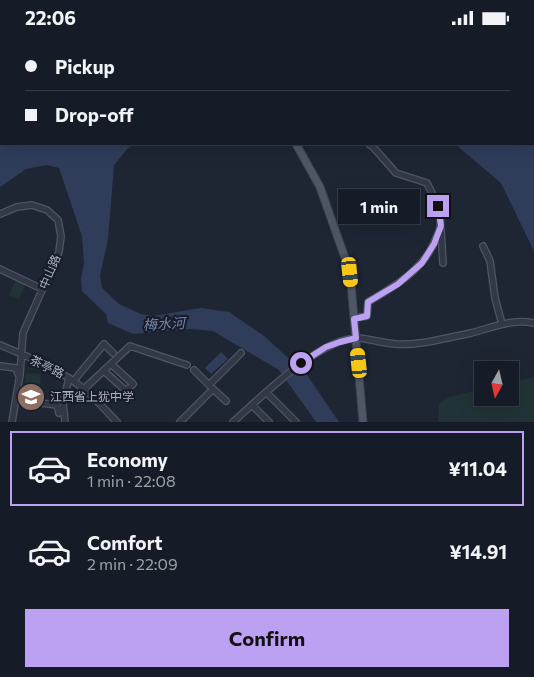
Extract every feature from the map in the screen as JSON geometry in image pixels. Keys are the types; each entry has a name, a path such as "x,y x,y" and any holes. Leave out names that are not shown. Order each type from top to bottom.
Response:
{"main road":[{"path":"297,145 320,187 350,272 364,422"}],"street":[{"path":"370,145 396,173 427,183 438,206 443,263"},
{"name":"中山路","path":"0,214 17,207 32,205 47,210 58,220 61,236 58,252 23,333 12,422"},
{"path":"354,319 367,316 368,302 398,284 422,263 434,244 441,226"},
{"path":"483,246 490,261 495,298 502,324"},
{"path":"0,269 42,289"},
{"path":"238,420 278,381 301,363 326,347 340,342 356,338 398,345 426,343 502,324 517,322 534,323"},
{"path":"76,378 104,344 113,353"},
{"name":"茶亭路","path":"0,345 60,372 84,389 117,422"},
{"path":"84,389 130,346 187,365"},
{"path":"180,422 241,353"},
{"path":"104,371 126,391 133,384 111,364"},
{"path":"0,366 16,368 19,376"},
{"path":"194,370 226,401"},
{"path":"65,422 63,403 69,378"},
{"path":"266,392 296,422"},
{"path":"16,400 57,405 59,413"},
{"path":"252,405 269,422"}],"shaded area":[{"path":"15,281 25,285 19,299 9,295"},
{"path":"26,373 41,374 39,399 24,397"},
{"path":"534,377 534,422 438,422 439,404 449,397 474,391 474,406 519,406 519,381"}],"water":[{"name":"梅水河","path":"0,145 134,145 128,148 114,165 108,239 100,275 102,288 119,304 141,314 153,316 201,308 229,312 264,336 307,375 339,422 316,422 279,370 213,331 190,329 133,334 108,323 106,314 82,291 81,279 84,263 82,236 59,168 47,165 26,169 0,187"},
{"path":"456,145 534,145 534,251 501,183"},
{"path":"221,352 228,359 211,374 205,368"}],"place":[{"name":"江西省上犹中学","path":"31,397"}],"route":[{"path":"301,363 326,347 356,338 354,319 367,316 368,302 398,284 422,263 434,244 441,226 438,206"}]}
